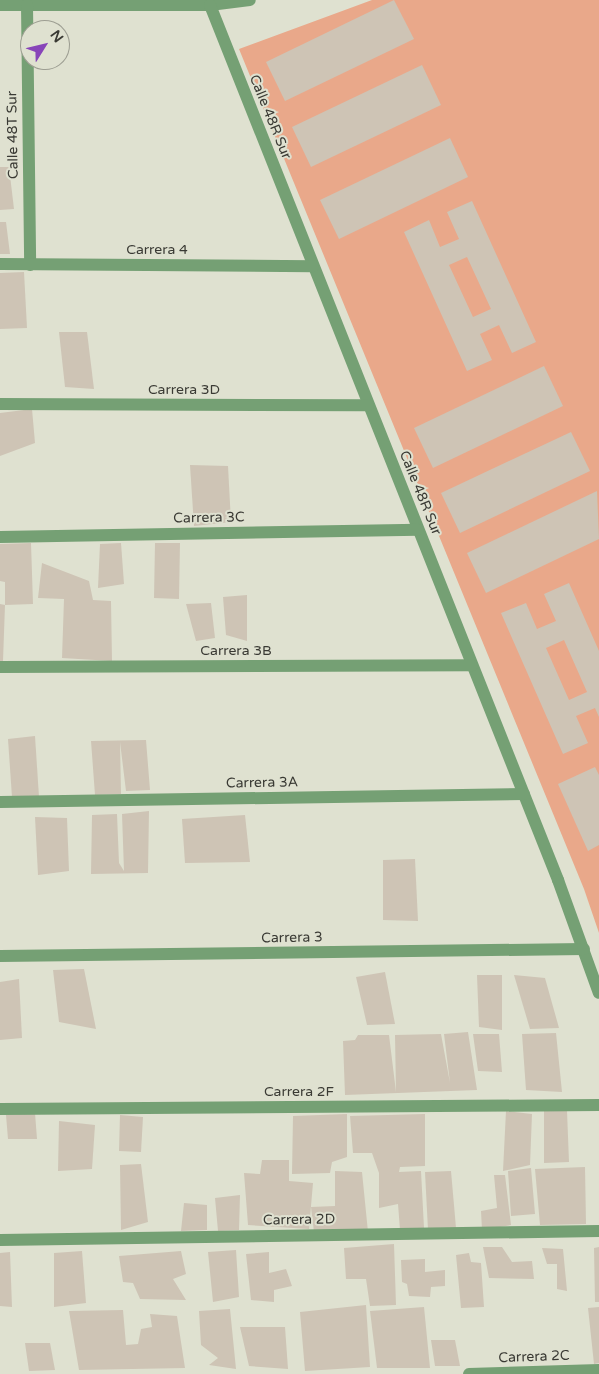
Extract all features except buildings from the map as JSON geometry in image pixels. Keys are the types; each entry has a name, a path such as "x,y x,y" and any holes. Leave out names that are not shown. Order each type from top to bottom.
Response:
{"street":[{"path":"0,5 210,5 247,0"},
{"name":"Calle 48T Sur","path":"27,5 30,265"},
{"name":"Calle 48R Sur","path":"210,5 524,794 584,949 599,994"},
{"name":"Carrera 4","path":"0,264 313,266"},
{"name":"Carrera 3D","path":"0,404 368,405"},
{"name":"Carrera 3C","path":"0,537 418,530"},
{"name":"Carrera 3B","path":"0,667 472,665"},
{"name":"Carrera 3A","path":"0,802 524,794"},
{"name":"Carrera 3","path":"0,956 584,949"},
{"name":"Carrera 2F","path":"0,1109 599,1105"},
{"name":"Carrera 2D","path":"0,1240 599,1231"},
{"name":"Carrera 2C","path":"469,1374 599,1370"}],"shaded area":[{"path":"372,0 599,0 599,933 584,889 239,49"}]}
